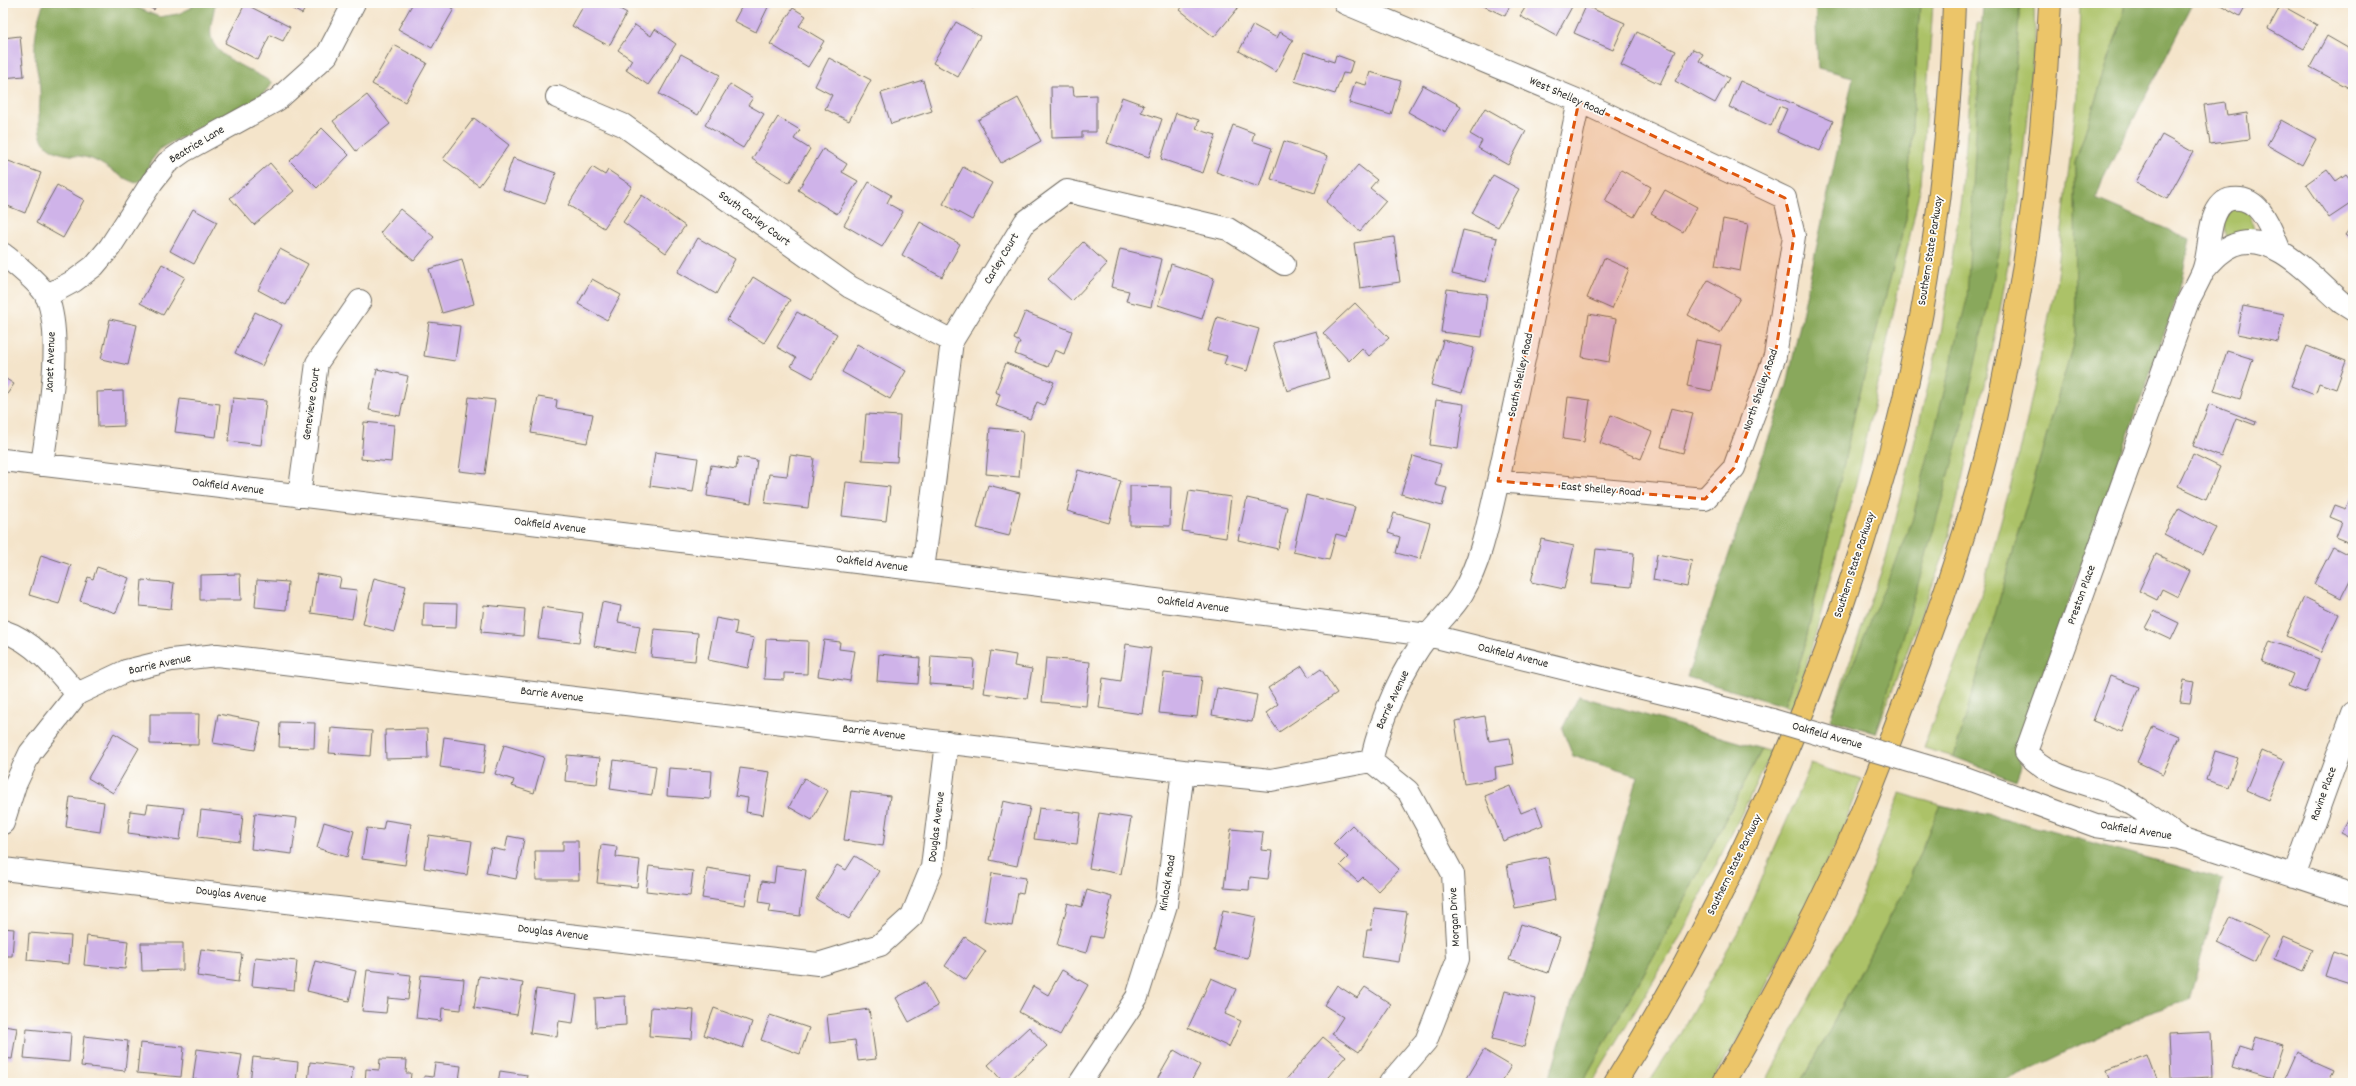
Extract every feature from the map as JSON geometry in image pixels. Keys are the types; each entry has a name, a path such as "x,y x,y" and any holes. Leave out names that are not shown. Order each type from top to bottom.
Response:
{"highway":[{"name":"Southern State Parkway","path":"1615,1083 1658,1013 1708,920 1762,811 1809,698 1844,603 1873,510 1908,382 1926,294 1946,137 1954,3"},
{"path":"1723,1083 1797,949 1847,847 1933,631 1967,523 1994,425 2021,291 2039,158 2050,3"}],"street":[{"name":"Beatrice Lane","path":"46,296 74,281 94,266 110,247 152,182 167,163 184,151 277,100 327,55 354,3"},
{"name":"West Shelley Road","path":"1345,3 1580,101 1785,198"},
{"name":"South Carley Court","path":"557,97 623,125 850,287 952,341"},
{"name":"South Shelley Road","path":"1428,635 1462,593 1471,578 1498,481 1580,101"},
{"name":"Carley Court","path":"923,570 952,341 1024,222 1067,191 1228,229 1284,264"},
{"name":"North Shelley Road","path":"1705,500 1734,468 1775,356 1794,236 1785,198"},
{"path":"2203,271 2213,220 2218,210 2229,199 2238,198 2248,201 2257,208 2265,219 2280,251"},
{"path":"2203,271 2220,253 2234,245 2251,242 2267,244 2280,251 2342,303 2353,310"},
{"path":"3,254 25,273 46,296"},
{"name":"Preston Place","path":"2180,838 2132,803 2111,793 2059,775 2037,765 2026,752 2188,301 2203,271"},
{"name":"Janet Avenue","path":"42,465 54,356 53,328 46,296"},
{"name":"Genevieve Court","path":"299,496 317,363 360,301"},
{"name":"Oakfield Avenue","path":"3,460 923,570 1428,635 1772,720 1960,776 2096,826 2180,838 2353,895"},
{"name":"East Shelley Road","path":"1498,481 1705,500"},
{"path":"3,631 36,650 58,670 77,694"},
{"name":"Barrie Avenue","path":"1371,761 1379,728 1393,696 1412,659 1428,635"},
{"name":"Barrie Avenue","path":"3,823 15,785 30,753 77,694 126,671 171,660 217,655 1183,771"},
{"name":"Ravine Place","path":"2294,876 2353,713"},
{"name":"Douglas Avenue","path":"3,869 818,964 880,945 912,916 932,867 947,742"},
{"path":"1183,771 1271,780 1371,761"},
{"name":"Morgan Drive","path":"1371,761 1408,791 1452,874 1458,959 1426,1041 1390,1083"},
{"name":"Kinlock Road","path":"1080,1083 1137,997 1166,905 1183,771"}],"highlighted area":[{"path":"1579,101 1785,198 1794,236 1775,356 1734,468 1705,499 1498,481"}],"green space":[{"path":"44,3 127,3 159,17 178,14 191,8 194,3 215,3 211,36 216,47 230,59 272,83 259,99 240,112 213,120 161,148 151,161 145,178 136,183 94,160 52,150 43,141 39,128 40,87 35,50 38,22"},
{"path":"1815,3 1920,3 1906,219 1855,411 1804,649 1785,706 1687,677 1787,385 1853,77 1818,68"},
{"path":"1920,3 1933,3 1921,184 1860,467 1813,643 1793,708 1785,706 1804,649 1855,411 1906,219"},
{"path":"1983,3 2020,3 2004,229 1959,439 1876,733 1830,719 1912,521 1967,299"},
{"path":"1988,3 2034,3 2035,38 2017,214 1995,338 1945,552 1876,733 1830,719 1887,555 1941,333 1961,198 1977,23 1989,24"},
{"path":"2080,3 2125,3 2125,9 2075,163 2076,334 1954,757 1923,748 1980,598 2022,443 2056,284 2077,96"},
{"path":"2125,3 2193,3 2103,179 2096,199 2190,239 2179,292 2016,750 2021,766 2016,780 1954,757 2076,334 2075,163 2125,9"},
{"path":"2239,206 2251,216 2255,235 2227,240 2224,220 2226,212"},
{"path":"1579,696 1762,749 1665,936 1582,1083 1548,1083 1638,776 1573,756 1562,729"},
{"path":"1762,749 1772,752 1684,930 1592,1083 1582,1083 1665,936"},
{"path":"1811,764 1861,780 1842,832 1752,1014 1711,1083 1648,1083 1672,1047 1743,923"},
{"path":"1900,793 1940,805 1904,891 1801,1083 1765,1083 1855,913"},
{"path":"1940,805 2003,818 2223,879 2189,1000 2146,1014 2002,1083 1801,1083 1904,891"}],"building":[{"path":"141,3 157,3 154,10"},
{"path":"281,3 308,3 302,14"},
{"path":"413,3 444,3 454,9 432,48 398,29"},
{"path":"585,3 609,3 627,13 609,46 572,26"},
{"path":"731,3 770,3 756,32 734,21 741,8"},
{"path":"971,3 990,3 972,8"},
{"path":"1185,3 1221,3 1223,5 1225,3 1232,3 1238,8 1214,37 1180,10"},
{"path":"1477,3 1511,3 1505,16"},
{"path":"1528,3 1574,3 1556,36 1520,16"},
{"path":"2217,3 2247,3 2240,16"},
{"path":"245,4 290,27 283,41 270,35 258,60 225,43"},
{"path":"2281,5 2317,25 2304,49 2268,29"},
{"path":"1586,6 1625,23 1613,50 1574,33"},
{"path":"793,8 806,16 799,26 824,41 808,67 770,44"},
{"path":"956,22 980,36 958,77 933,63"},
{"path":"635,25 651,36 655,29 676,44 648,85 626,70 632,60 618,50"},
{"path":"1253,25 1277,38 1280,32 1293,40 1276,72 1239,51"},
{"path":"1637,32 1676,51 1660,84 1621,65"},
{"path":"20,36 24,76 3,78 3,38"},
{"path":"2327,36 2353,51 2353,82 2349,88 2310,67"},
{"path":"394,45 427,63 405,102 372,84"},
{"path":"1693,49 1703,54 1699,61 1729,78 1715,103 1675,81"},
{"path":"1304,52 1334,62 1336,55 1353,61 1349,74 1343,73 1335,94 1294,81"},
{"path":"681,54 720,75 698,115 659,94"},
{"path":"829,58 871,80 849,121 825,109 832,95 815,86"},
{"path":"1370,72 1401,81 1391,115 1349,103 1355,82 1366,85"},
{"path":"923,80 932,111 891,124 881,93"},
{"path":"1740,81 1833,121 1820,151 1777,132 1787,109 1779,106 1771,126 1729,107"},
{"path":"730,84 753,98 748,105 764,114 743,148 705,125"},
{"path":"1423,85 1461,106 1446,133 1408,112"},
{"path":"1051,87 1073,87 1074,96 1096,95 1096,132 1082,132 1082,137 1052,138"},
{"path":"367,95 390,124 356,151 333,121"},
{"path":"1122,97 1144,105 1141,112 1162,119 1149,157 1107,143"},
{"path":"1018,98 1041,141 1001,163 978,120"},
{"path":"2225,102 2227,116 2247,113 2250,139 2210,144 2204,105"},
{"path":"1485,108 1526,131 1508,165 1478,148 1482,141 1470,134"},
{"path":"1176,113 1199,120 1196,129 1216,135 1203,173 1161,159"},
{"path":"778,117 800,130 794,139 810,149 789,183 752,159"},
{"path":"474,118 509,145 479,186 443,159"},
{"path":"2281,120 2316,139 2302,165 2267,145"},
{"path":"1233,125 1254,133 1252,141 1272,148 1259,187 1216,172"},
{"path":"322,128 349,155 317,188 290,161"},
{"path":"2162,135 2193,152 2167,199 2136,182"},
{"path":"1284,141 1328,156 1315,193 1271,179"},
{"path":"823,149 847,164 842,172 858,181 837,214 798,190"},
{"path":"513,158 556,173 545,204 502,189"},
{"path":"3,159 41,173 25,213 3,204"},
{"path":"270,163 294,191 254,225 230,198"},
{"path":"1358,165 1377,180 1370,188 1386,201 1360,231 1326,202"},
{"path":"592,167 605,175 608,170 632,186 604,228 568,205"},
{"path":"963,167 992,183 972,220 943,204"},
{"path":"2327,169 2336,181 2346,174 2353,183 2353,202 2329,218 2306,184"},
{"path":"1621,170 1651,187 1634,217 1605,201"},
{"path":"1493,175 1519,189 1498,227 1472,213"},
{"path":"869,182 891,195 887,203 903,212 882,247 844,225"},
{"path":"57,185 84,200 63,238 36,223"},
{"path":"1665,190 1697,207 1683,232 1651,214"},
{"path":"642,195 685,226 666,253 623,222"},
{"path":"193,209 217,222 194,264 170,251"},
{"path":"400,209 434,237 414,261 380,233"},
{"path":"1723,219 1748,224 1740,271 1715,266"},
{"path":"920,222 960,244 942,277 902,255"},
{"path":"2353,224 2353,241 2345,235"},
{"path":"1463,230 1497,238 1486,282 1452,274"},
{"path":"1394,237 1400,282 1360,288 1354,243"},
{"path":"698,238 735,259 716,294 678,272"},
{"path":"1083,242 1107,264 1072,301 1048,279"},
{"path":"280,249 308,264 286,305 258,290"},
{"path":"1120,249 1162,259 1151,307 1126,301 1129,291 1111,287"},
{"path":"1604,258 1629,269 1612,309 1587,298"},
{"path":"462,259 474,304 442,313 429,269"},
{"path":"162,264 185,277 163,315 140,303"},
{"path":"1171,264 1214,278 1202,319 1158,305"},
{"path":"753,277 790,300 764,343 727,320"},
{"path":"592,279 621,295 607,320 578,304"},
{"path":"1708,280 1740,298 1720,333 1688,315"},
{"path":"1447,289 1487,294 1482,337 1441,332"},
{"path":"1355,303 1389,338 1369,356 1362,348 1349,361 1323,333"},
{"path":"2243,306 2284,314 2278,342 2237,334"},
{"path":"255,312 282,325 262,366 235,353"},
{"path":"797,312 837,334 813,378 791,366 796,358 777,347"},
{"path":"1025,312 1072,331 1064,354 1055,350 1048,367 1015,354 1020,342 1014,339"},
{"path":"1589,314 1616,319 1609,362 1582,357"},
{"path":"1217,317 1259,329 1247,371 1224,364 1227,356 1207,351"},
{"path":"110,319 137,325 128,365 101,359"},
{"path":"429,322 460,326 455,361 424,356"},
{"path":"1316,331 1329,378 1287,391 1273,343"},
{"path":"1443,340 1474,348 1462,393 1431,385"},
{"path":"1696,340 1721,345 1712,391 1687,386"},
{"path":"857,344 906,371 890,399 842,372"},
{"path":"2307,346 2346,361 2336,389 2319,383 2315,395 2291,386"},
{"path":"2227,351 2253,359 2240,399 2214,391"},
{"path":"1006,363 1054,382 1044,405 1037,402 1030,419 996,406 1000,394 995,392"},
{"path":"377,369 408,376 400,416 369,410"},
{"path":"3,377 14,384 3,400"},
{"path":"123,391 124,426 98,427 97,392"},
{"path":"469,397 495,400 485,474 459,471"},
{"path":"538,397 557,400 556,408 593,414 587,443 531,433"},
{"path":"1568,397 1590,400 1584,442 1563,439"},
{"path":"233,398 266,401 261,445 228,441"},
{"path":"180,399 220,404 216,437 175,432"},
{"path":"1436,400 1464,404 1458,449 1430,445"},
{"path":"2209,404 2256,422 2255,425 2236,418 2221,457 2193,446"},
{"path":"1671,408 1693,413 1683,453 1661,447"},
{"path":"866,414 900,416 897,462 862,460"},
{"path":"1611,415 1652,432 1641,459 1600,443"},
{"path":"364,422 394,425 391,462 361,459"},
{"path":"990,428 1023,431 1019,477 986,474"},
{"path":"655,452 698,458 693,492 650,486"},
{"path":"2193,454 2220,467 2206,499 2178,486"},
{"path":"790,455 814,458 808,508 765,503 769,474 787,476"},
{"path":"1413,456 1441,464 1435,485 1447,488 1442,506 1401,494"},
{"path":"738,457 757,460 751,503 707,496 711,465 736,469"},
{"path":"1078,470 1121,481 1109,523 1067,511"},
{"path":"846,482 890,487 886,521 842,516"},
{"path":"988,485 1020,493 1009,536 977,528"},
{"path":"1130,486 1171,487 1170,526 1130,525"},
{"path":"1189,491 1231,497 1226,538 1182,531"},
{"path":"2353,494 2353,544 2336,537 2342,522 2330,517 2335,505 2346,509"},
{"path":"1306,495 1355,507 1347,537 1336,534 1329,560 1293,552"},
{"path":"1247,498 1287,507 1278,549 1238,540"},
{"path":"2179,508 2216,528 2202,554 2164,534"},
{"path":"1394,513 1430,523 1420,559 1396,553 1400,537 1388,533"},
{"path":"1541,539 1574,546 1564,589 1531,582"},
{"path":"2333,547 2353,557 2353,574 2341,598 2314,584"},
{"path":"1596,549 1634,553 1631,587 1592,583"},
{"path":"1657,554 1692,561 1687,587 1653,580"},
{"path":"2156,554 2190,571 2178,597 2162,589 2157,600 2139,591"},
{"path":"41,555 71,565 59,604 29,595"},
{"path":"97,567 129,578 116,613 80,601 88,577 93,579"},
{"path":"240,574 241,600 200,600 200,575"},
{"path":"317,574 341,578 339,588 357,590 352,619 311,613"},
{"path":"374,578 406,586 394,632 363,624"},
{"path":"142,580 174,583 171,609 140,606"},
{"path":"257,580 288,582 286,610 255,607"},
{"path":"2304,597 2339,614 2321,652 2286,636"},
{"path":"602,602 621,606 618,622 640,626 635,653 594,646"},
{"path":"424,603 457,604 456,628 423,627"},
{"path":"484,605 525,609 523,636 481,632"},
{"path":"542,607 583,613 579,643 538,638"},
{"path":"2154,611 2179,623 2171,640 2145,628"},
{"path":"716,618 737,622 735,634 754,638 748,668 708,660"},
{"path":"654,629 698,633 695,661 651,657"},
{"path":"766,639 808,641 807,674 784,673 784,680 764,679"},
{"path":"824,640 840,642 839,649 855,651 850,681 818,676"},
{"path":"2270,641 2319,659 2306,693 2288,686 2293,674 2262,662"},
{"path":"1126,644 1151,648 1142,714 1099,708 1103,678 1121,681"},
{"path":"991,651 1016,655 1014,666 1032,669 1027,699 984,693"},
{"path":"879,654 920,658 918,684 877,681"},
{"path":"931,656 974,659 972,687 929,684"},
{"path":"1046,658 1090,662 1086,706 1042,702"},
{"path":"1302,666 1309,677 1321,669 1337,693 1279,732 1266,713 1278,704 1268,688"},
{"path":"1164,673 1202,677 1197,717 1159,713"},
{"path":"2110,676 2139,687 2122,732 2093,721"},
{"path":"2184,680 2194,682 2190,703 2180,702"},
{"path":"1217,688 1257,695 1252,722 1212,715"},
{"path":"150,714 199,714 198,745 150,744"},
{"path":"218,714 261,722 255,750 213,743"},
{"path":"1485,716 1489,741 1510,738 1514,764 1495,767 1496,779 1464,784 1455,721"},
{"path":"280,722 315,723 314,748 279,747"},
{"path":"2153,726 2179,737 2163,774 2137,762"},
{"path":"331,728 372,731 370,756 329,753"},
{"path":"427,729 428,758 386,759 385,730"},
{"path":"114,733 139,748 113,793 88,778"},
{"path":"444,737 487,743 483,773 440,767"},
{"path":"504,745 544,757 534,793 512,786 514,780 495,774"},
{"path":"2215,751 2238,758 2228,787 2206,780"},
{"path":"2262,751 2285,761 2268,800 2246,790"},
{"path":"567,755 600,758 597,784 565,781"},
{"path":"614,760 656,766 652,795 610,789"},
{"path":"669,768 712,771 710,799 667,796"},
{"path":"740,768 770,772 763,815 746,812 748,798 735,796"},
{"path":"804,778 828,791 812,820 789,807"},
{"path":"1510,786 1521,813 1536,807 1543,825 1503,841 1485,796"},
{"path":"851,791 890,796 883,846 844,840"},
{"path":"70,797 104,802 100,832 66,827"},
{"path":"1003,801 1030,807 1017,866 990,860"},
{"path":"148,804 184,808 180,840 128,833 130,811 146,813"},
{"path":"1039,808 1081,813 1077,844 1034,839"},
{"path":"2353,809 2353,838 2341,832"},
{"path":"201,810 243,815 240,842 198,837"},
{"path":"255,813 297,818 292,854 251,849"},
{"path":"1099,813 1131,818 1121,874 1089,868"},
{"path":"385,820 411,824 405,865 362,859 367,828 383,830"},
{"path":"324,822 354,831 347,857 317,848"},
{"path":"1352,825 1399,869 1378,891 1363,877 1358,882 1340,865 1348,857 1333,844"},
{"path":"1231,829 1263,832 1261,850 1272,851 1268,879 1250,877 1249,890 1224,888"},
{"path":"429,835 472,841 467,875 424,868"},
{"path":"508,836 524,839 516,879 486,873 491,848 505,851"},
{"path":"563,841 578,841 579,880 536,880 535,851 563,851"},
{"path":"601,845 617,847 616,857 640,860 637,887 597,883"},
{"path":"855,856 879,871 849,919 816,899 837,865 846,870"},
{"path":"1548,857 1555,900 1515,908 1507,865"},
{"path":"649,866 693,871 690,896 646,891"},
{"path":"776,866 806,870 800,916 769,912 771,904 759,902 762,881 774,883"},
{"path":"707,868 750,875 745,905 702,898"},
{"path":"992,873 1026,878 1023,894 1018,893 1012,926 984,921"},
{"path":"1087,890 1112,897 1102,938 1091,936 1086,953 1057,945 1068,903 1082,907"},
{"path":"1374,908 1407,912 1399,962 1363,957 1367,930 1371,930"},
{"path":"1223,910 1256,917 1248,958 1214,951"},
{"path":"2231,917 2268,935 2255,961 2218,943"},
{"path":"1521,924 1560,937 1548,973 1509,960"},
{"path":"3,928 14,929 12,956 3,956"},
{"path":"29,933 71,936 69,964 27,960"},
{"path":"87,936 128,941 125,969 84,965"},
{"path":"965,937 986,951 966,980 945,966"},
{"path":"2283,937 2313,950 2304,971 2274,959"},
{"path":"141,943 183,943 183,970 142,971"},
{"path":"201,949 242,954 238,982 197,976"},
{"path":"2333,951 2353,958 2353,985 2325,976"},
{"path":"255,957 297,961 294,990 252,986"},
{"path":"315,961 356,971 349,1001 307,991"},
{"path":"367,970 411,975 408,1000 388,998 386,1013 362,1011"},
{"path":"1062,970 1088,985 1060,1035 1019,1012 1033,986 1048,995"},
{"path":"421,975 464,979 461,1010 442,1008 441,1021 416,1018"},
{"path":"479,976 523,983 517,1015 474,1008"},
{"path":"1211,978 1236,989 1225,1014 1241,1021 1229,1047 1188,1028"},
{"path":"925,982 938,1006 909,1022 896,998"},
{"path":"1337,985 1357,998 1365,987 1391,1004 1359,1052 1332,1034 1343,1017 1324,1005"},
{"path":"536,989 577,995 573,1023 559,1021 557,1037 530,1033"},
{"path":"1505,991 1536,999 1524,1047 1492,1039"},
{"path":"625,996 626,1025 596,1027 595,998"},
{"path":"651,1007 694,1010 692,1039 649,1036"},
{"path":"714,1008 752,1022 743,1048 704,1035"},
{"path":"869,1009 876,1059 858,1061 855,1040 830,1043 827,1015"},
{"path":"770,1015 809,1028 800,1054 761,1040"},
{"path":"3,1026 17,1028 12,1059 3,1058"},
{"path":"1029,1027 1047,1046 1007,1083 1004,1083 988,1065"},
{"path":"27,1029 71,1033 69,1062 24,1058"},
{"path":"2211,1032 2213,1077 2171,1079 2169,1034"},
{"path":"84,1036 128,1041 125,1071 81,1066"},
{"path":"1323,1037 1346,1056 1323,1083 1283,1083"},
{"path":"2256,1037 2283,1045 2272,1079 2232,1067 2239,1046 2252,1050"},
{"path":"140,1043 184,1047 181,1077 137,1073"},
{"path":"197,1049 242,1055 237,1083 193,1079"},
{"path":"1174,1050 1200,1065 1190,1083 1155,1083"},
{"path":"1484,1050 1511,1066 1501,1083 1464,1083"},
{"path":"2297,1052 2335,1069 2329,1083 2294,1083 2285,1079"},
{"path":"2148,1055 2158,1082 2112,1083 2107,1070"},
{"path":"253,1057 298,1062 296,1083 250,1083"},
{"path":"380,1059 407,1060 406,1073 411,1073 410,1083 365,1083 366,1069 379,1070"},
{"path":"310,1062 353,1067 351,1083 308,1083"},
{"path":"435,1063 461,1066 459,1080 470,1081 470,1083 423,1083 424,1076 433,1077"},
{"path":"500,1071 527,1075 526,1083 498,1083"}]}
